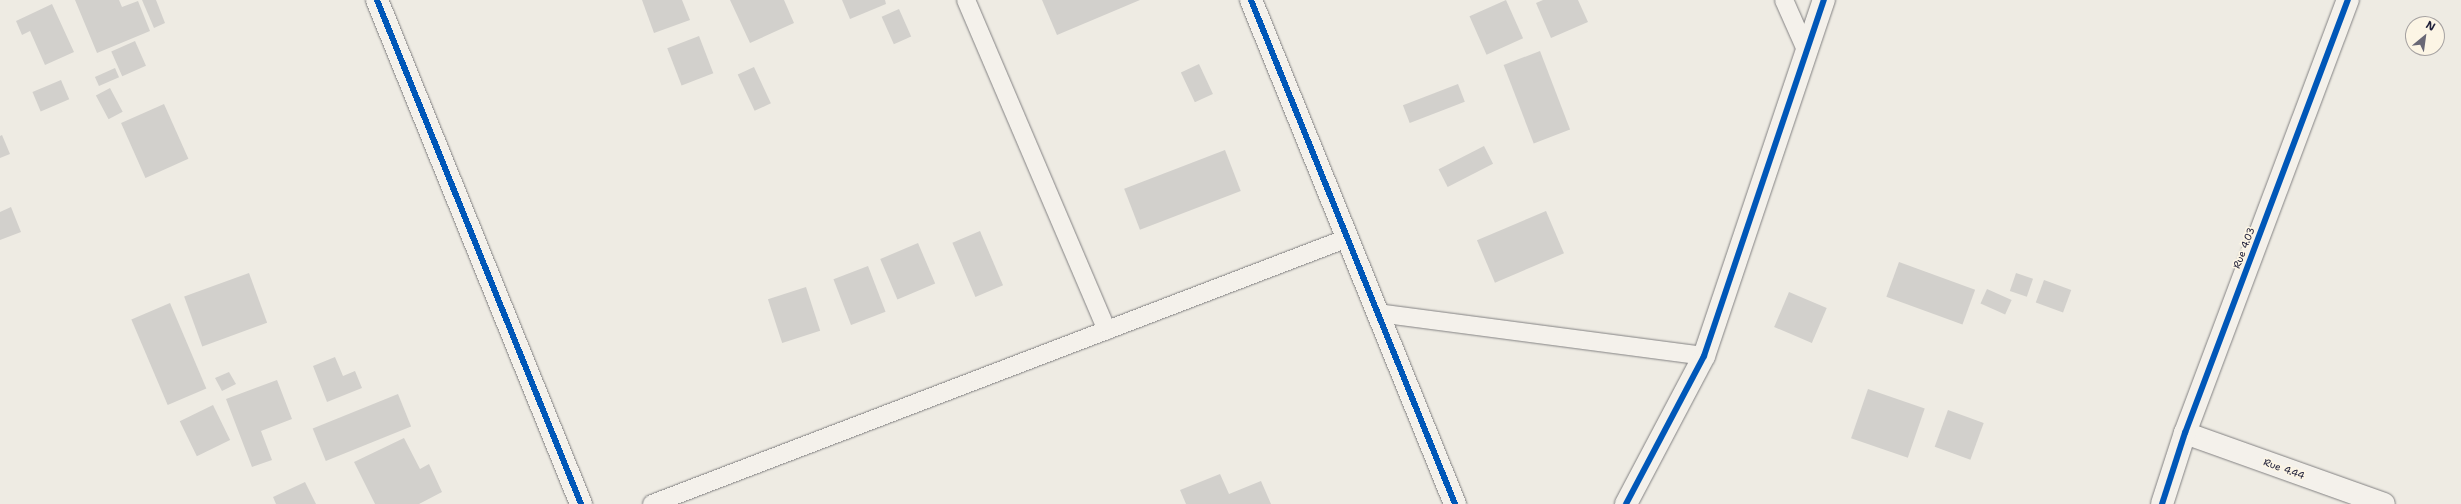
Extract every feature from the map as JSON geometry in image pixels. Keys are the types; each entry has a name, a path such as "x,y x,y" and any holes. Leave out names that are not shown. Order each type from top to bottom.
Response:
{"street":[{"path":"377,0 581,504"},
{"path":"1251,0 1455,504"},
{"path":"1626,504 1704,356 1824,0"},
{"name":"Rue 4.03","path":"2162,504 2185,433 2348,0"},
{"name":"Rue 4.44","path":"2185,433 2384,504"}],"lane":[{"path":"966,0 1107,330"},
{"path":"1784,0 1807,52"},
{"path":"652,504 1348,238"},
{"path":"1378,313 1704,356"}],"building":[{"path":"75,0 119,0 122,7 138,1 150,31 97,53"},
{"path":"142,0 156,0 165,23 154,28"},
{"path":"642,0 682,0 690,20 654,33"},
{"path":"730,0 784,0 794,23 750,43"},
{"path":"842,0 885,0 886,4 850,19"},
{"path":"1042,0 1140,0 1057,35"},
{"path":"1506,0 1523,38 1487,55 1469,16"},
{"path":"1543,0 1578,0 1588,22 1551,38 1536,3"},
{"path":"52,4 74,52 45,65 30,31 22,35 16,21"},
{"path":"899,9 911,36 894,44 882,17"},
{"path":"699,36 713,73 682,86 667,48"},
{"path":"135,41 146,66 122,76 111,52"},
{"path":"1540,51 1570,129 1534,143 1504,65"},
{"path":"1199,64 1213,94 1195,102 1181,72"},
{"path":"754,67 771,103 755,111 738,75"},
{"path":"115,68 119,77 99,86 95,77"},
{"path":"61,80 69,99 41,111 32,92"},
{"path":"1458,84 1465,102 1410,123 1403,105"},
{"path":"110,88 123,112 109,119 96,96"},
{"path":"164,104 188,159 145,178 121,123"},
{"path":"2,135 10,154 0,158 0,136"},
{"path":"1484,146 1493,164 1448,187 1439,169"},
{"path":"1225,150 1241,191 1140,230 1124,189"},
{"path":"11,207 21,232 0,240 0,212"},
{"path":"1546,211 1564,253 1495,283 1477,240"},
{"path":"980,231 1003,285 975,297 952,243"},
{"path":"918,243 935,284 897,300 880,259"},
{"path":"1899,262 1975,290 1962,324 1886,297"},
{"path":"868,266 886,312 851,325 833,279"},
{"path":"249,273 267,323 202,346 184,297"},
{"path":"2016,273 2033,279 2027,297 2010,291"},
{"path":"2044,280 2071,290 2063,312 2036,303"},
{"path":"806,287 820,331 782,343 768,299"},
{"path":"1987,289 2012,300 2005,315 1980,304"},
{"path":"1789,292 1827,308 1812,343 1774,327"},
{"path":"170,303 206,389 168,405 131,319"},
{"path":"335,357 343,376 355,371 362,388 327,402 313,366"},
{"path":"229,372 236,384 222,391 215,378"},
{"path":"277,380 292,419 261,431 272,460 252,467 226,399"},
{"path":"1868,389 1925,409 1908,458 1851,438"},
{"path":"398,394 411,426 326,461 313,428"},
{"path":"213,405 230,440 197,456 180,421"},
{"path":"1948,410 1984,423 1970,460 1935,447"},
{"path":"404,438 420,469 429,464 442,492 419,504 375,504 354,462"},
{"path":"1220,474 1229,494 1261,481 1271,504 1186,504 1180,490"},
{"path":"305,482 316,504 276,504 273,497"}],"cycle path":[{"path":"377,0 581,504"},
{"path":"1251,0 1455,504"},
{"path":"1626,504 1704,356 1824,0"},
{"path":"2162,504 2185,433 2348,0"}]}
